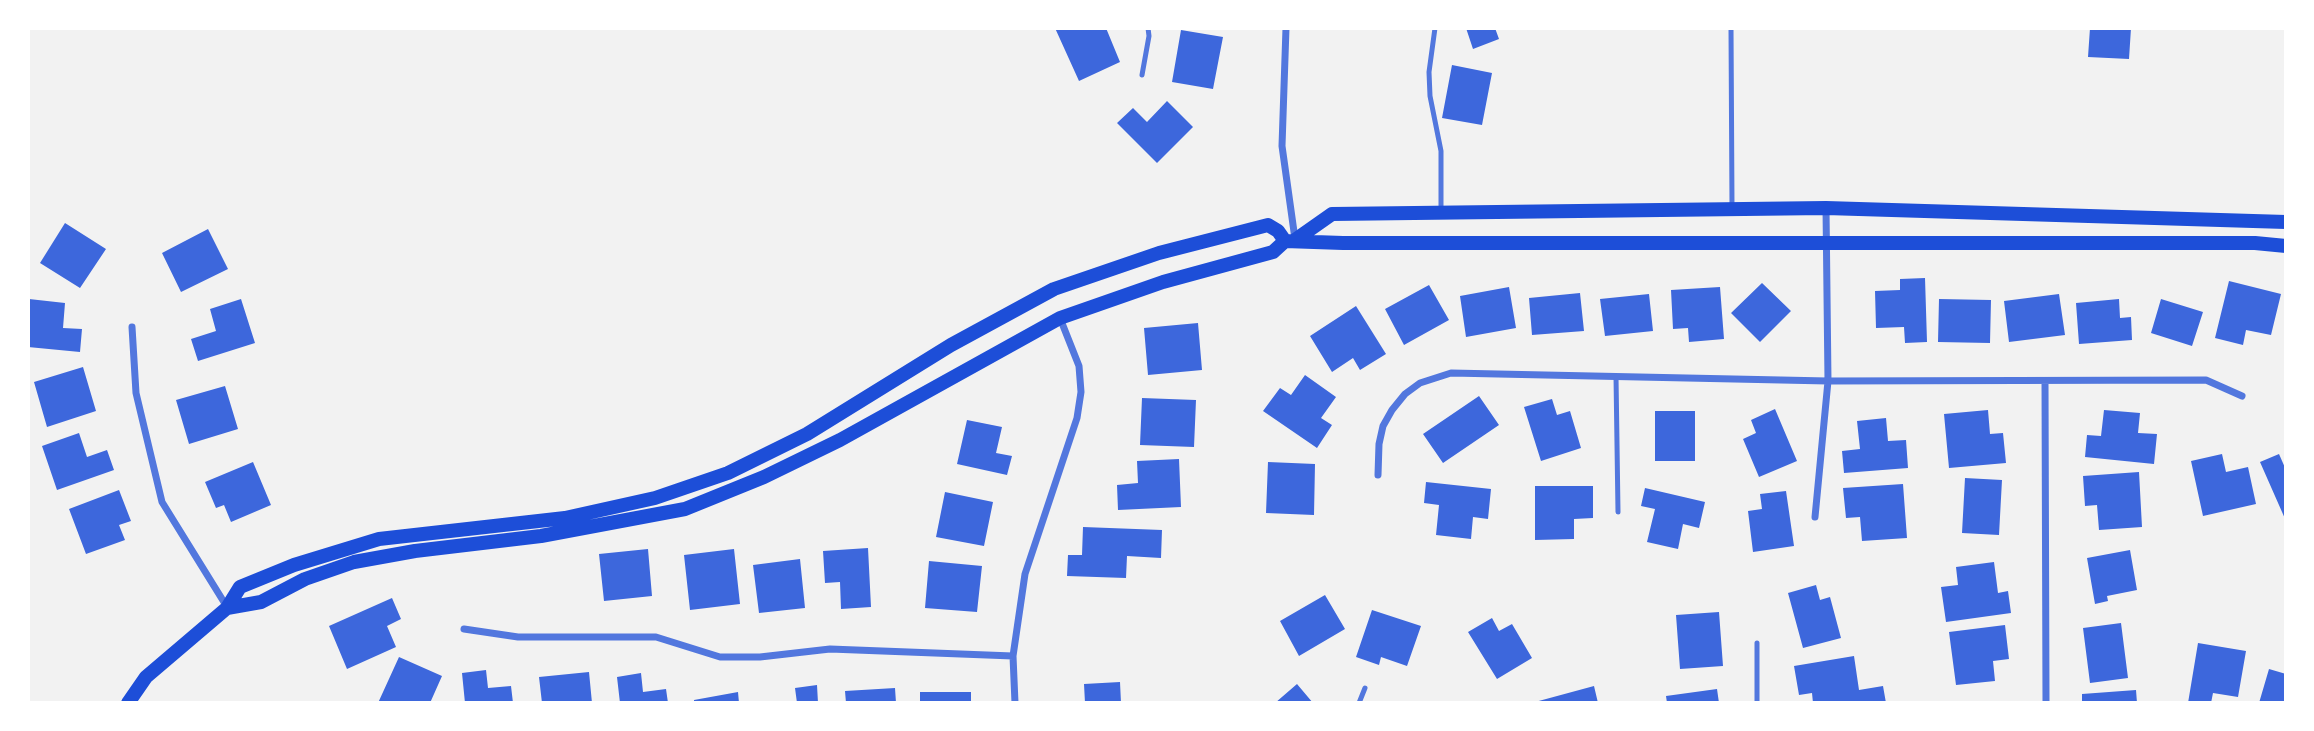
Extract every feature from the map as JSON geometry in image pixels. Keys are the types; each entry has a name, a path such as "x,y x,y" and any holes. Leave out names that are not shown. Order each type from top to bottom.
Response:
{"main road":[{"path":"227,608 261,602 305,579 354,562 415,551 541,536 685,509 764,477 840,440 1060,318 1163,282 1273,252 1332,214 1826,208 2286,222"},
{"path":"128,703 146,677 227,608 240,587 294,565 379,539 565,519 655,498 728,473 807,434 951,345 1054,289 1159,253 1268,225 1290,240 1343,243 2255,243 2286,246"}],"street":[{"path":"1286,28 1282,146 1290,240"},
{"path":"1815,517 1828,381 1826,208"},
{"path":"1015,703 1013,656 1025,574 1077,418 1081,392 1079,366 1060,318"},
{"path":"132,327 136,393 162,502 227,608"},
{"path":"1378,475 1379,444 1383,426 1392,410 1405,394 1428,379 1451,373 1828,381 2206,380 2242,396"},
{"path":"2045,381 2046,703"},
{"path":"464,629 518,637 656,637 720,657 760,657 830,649 1013,656"}],"lane":[{"path":"1142,75 1148,28"},
{"path":"1435,28 1429,72 1430,96 1441,151 1441,212"},
{"path":"1731,28 1732,209"},
{"path":"1616,376 1618,512"},
{"path":"1757,643 1757,703"},
{"path":"1359,703 1365,688"}],"building":[{"path":"1055,28 1106,28 1120,62 1079,81"},
{"path":"1466,28 1495,28 1499,39 1473,49"},
{"path":"2090,28 2131,28 2129,59 2088,57"},
{"path":"1181,30 1223,37 1213,89 1172,82"},
{"path":"1452,65 1492,73 1482,125 1442,118"},
{"path":"1167,101 1193,127 1157,163 1117,123 1133,108 1147,122"},
{"path":"65,223 106,249 80,288 40,263"},
{"path":"208,229 228,269 181,292 162,253"},
{"path":"1925,278 1927,342 1905,343 1904,327 1876,328 1875,291 1900,290 1900,279"},
{"path":"2229,281 2281,294 2271,335 2246,330 2243,345 2215,338"},
{"path":"1762,283 1791,311 1760,342 1731,313"},
{"path":"1429,285 1449,320 1404,345 1385,309"},
{"path":"1509,287 1516,328 1466,337 1460,296"},
{"path":"1720,287 1724,339 1689,342 1688,328 1673,329 1671,290"},
{"path":"1580,293 1584,331 1532,335 1529,298"},
{"path":"1649,294 1653,331 1605,336 1600,299"},
{"path":"2059,294 2065,335 2009,342 2004,301"},
{"path":"29,299 65,303 63,328 82,329 80,352 28,347"},
{"path":"241,299 255,343 198,361 191,339 216,331 210,309"},
{"path":"1939,299 1991,300 1990,343 1938,342"},
{"path":"2119,299 2120,318 2131,317 2132,340 2079,344 2076,303"},
{"path":"2161,299 2203,312 2192,346 2151,333"},
{"path":"1356,306 1386,354 1360,370 1353,358 1332,372 1310,336"},
{"path":"1198,323 1202,370 1148,375 1144,328"},
{"path":"83,367 96,411 47,427 34,382"},
{"path":"1305,375 1336,397 1321,418 1332,425 1317,448 1263,411 1280,388 1291,395"},
{"path":"225,386 238,429 189,444 176,400"},
{"path":"1479,396 1499,425 1443,463 1423,434"},
{"path":"1142,398 1196,400 1194,447 1140,445"},
{"path":"1552,399 1557,415 1570,411 1581,448 1541,461 1524,407"},
{"path":"1775,409 1797,461 1759,477 1743,439 1756,433 1751,420"},
{"path":"1988,410 1990,434 2003,433 2006,463 1949,468 1944,414"},
{"path":"2104,410 2140,413 2138,433 2157,434 2154,464 2085,457 2087,435 2101,436"},
{"path":"1655,411 1695,411 1695,461 1655,461"},
{"path":"1886,418 1888,441 1906,440 1908,468 1844,473 1842,451 1860,449 1857,421"},
{"path":"967,420 1002,427 996,453 1012,456 1007,475 957,464"},
{"path":"79,433 87,457 107,450 114,470 57,490 42,446"},
{"path":"2222,454 2226,472 2248,467 2256,504 2203,516 2191,461"},
{"path":"2279,454 2286,470 2286,521 2260,462"},
{"path":"1179,459 1181,507 1118,510 1117,485 1138,483 1137,461"},
{"path":"253,462 271,505 231,522 224,505 216,508 205,482"},
{"path":"1268,462 1315,464 1314,515 1266,513"},
{"path":"2139,472 2142,527 2099,530 2097,505 2085,506 2083,476"},
{"path":"1965,478 2002,480 1999,535 1962,533"},
{"path":"1426,482 1491,489 1488,519 1473,517 1471,539 1436,535 1439,505 1424,503"},
{"path":"1903,484 1907,538 1862,541 1860,517 1846,518 1843,488"},
{"path":"1535,486 1593,486 1593,518 1574,519 1574,539 1535,540"},
{"path":"1645,488 1705,502 1699,528 1683,524 1678,549 1647,542 1655,509 1641,506"},
{"path":"119,490 131,521 119,525 125,540 86,554 69,509"},
{"path":"1786,491 1794,546 1753,552 1748,511 1762,509 1760,494"},
{"path":"945,492 993,502 984,546 936,537"},
{"path":"1083,527 1162,530 1161,558 1127,556 1126,578 1067,576 1068,555 1082,555"},
{"path":"868,548 871,607 841,609 840,582 825,583 823,551"},
{"path":"648,549 652,596 604,601 599,554"},
{"path":"734,549 740,604 690,610 684,555"},
{"path":"2130,550 2137,590 2107,596 2108,601 2095,604 2087,558"},
{"path":"800,559 805,608 759,613 753,565"},
{"path":"929,561 982,566 977,612 925,608"},
{"path":"1994,562 1998,593 2008,591 2011,613 1946,622 1941,587 1958,585 1956,567"},
{"path":"1816,585 1820,600 1830,597 1841,638 1803,648 1788,593"},
{"path":"1325,595 1345,629 1299,656 1280,621"},
{"path":"392,598 401,619 387,626 396,647 347,669 329,626"},
{"path":"1372,610 1421,626 1407,666 1381,657 1379,665 1356,657"},
{"path":"1719,612 1723,666 1680,669 1676,615"},
{"path":"1492,618 1499,631 1512,624 1532,658 1497,679 1468,632"},
{"path":"2121,623 2128,678 2090,683 2083,628"},
{"path":"2005,625 2009,659 1993,661 1995,681 1956,685 1949,632"},
{"path":"2198,643 2246,651 2238,697 2213,693 2211,703 2188,703"},
{"path":"1854,656 1859,690 1883,686 1886,703 1813,703 1812,693 1799,695 1794,666"},
{"path":"399,657 442,676 430,703 378,703"},
{"path":"2269,669 2286,674 2286,703 2259,703"},
{"path":"486,670 488,688 511,686 513,703 465,703 462,673"},
{"path":"589,672 592,703 542,703 539,677"},
{"path":"641,673 643,692 666,689 668,703 620,703 617,677"},
{"path":"1120,682 1121,703 1085,703 1084,684"},
{"path":"1297,684 1313,703 1275,703"},
{"path":"817,685 818,703 797,703 795,688"},
{"path":"1594,686 1598,703 1535,702"},
{"path":"895,688 896,703 846,703 845,691"},
{"path":"1717,689 1719,703 1667,703 1666,696"},
{"path":"2136,690 2137,703 2082,703 2082,694"},
{"path":"738,692 739,703 694,703 694,700"},
{"path":"920,692 971,692 971,703 920,703"}]}
